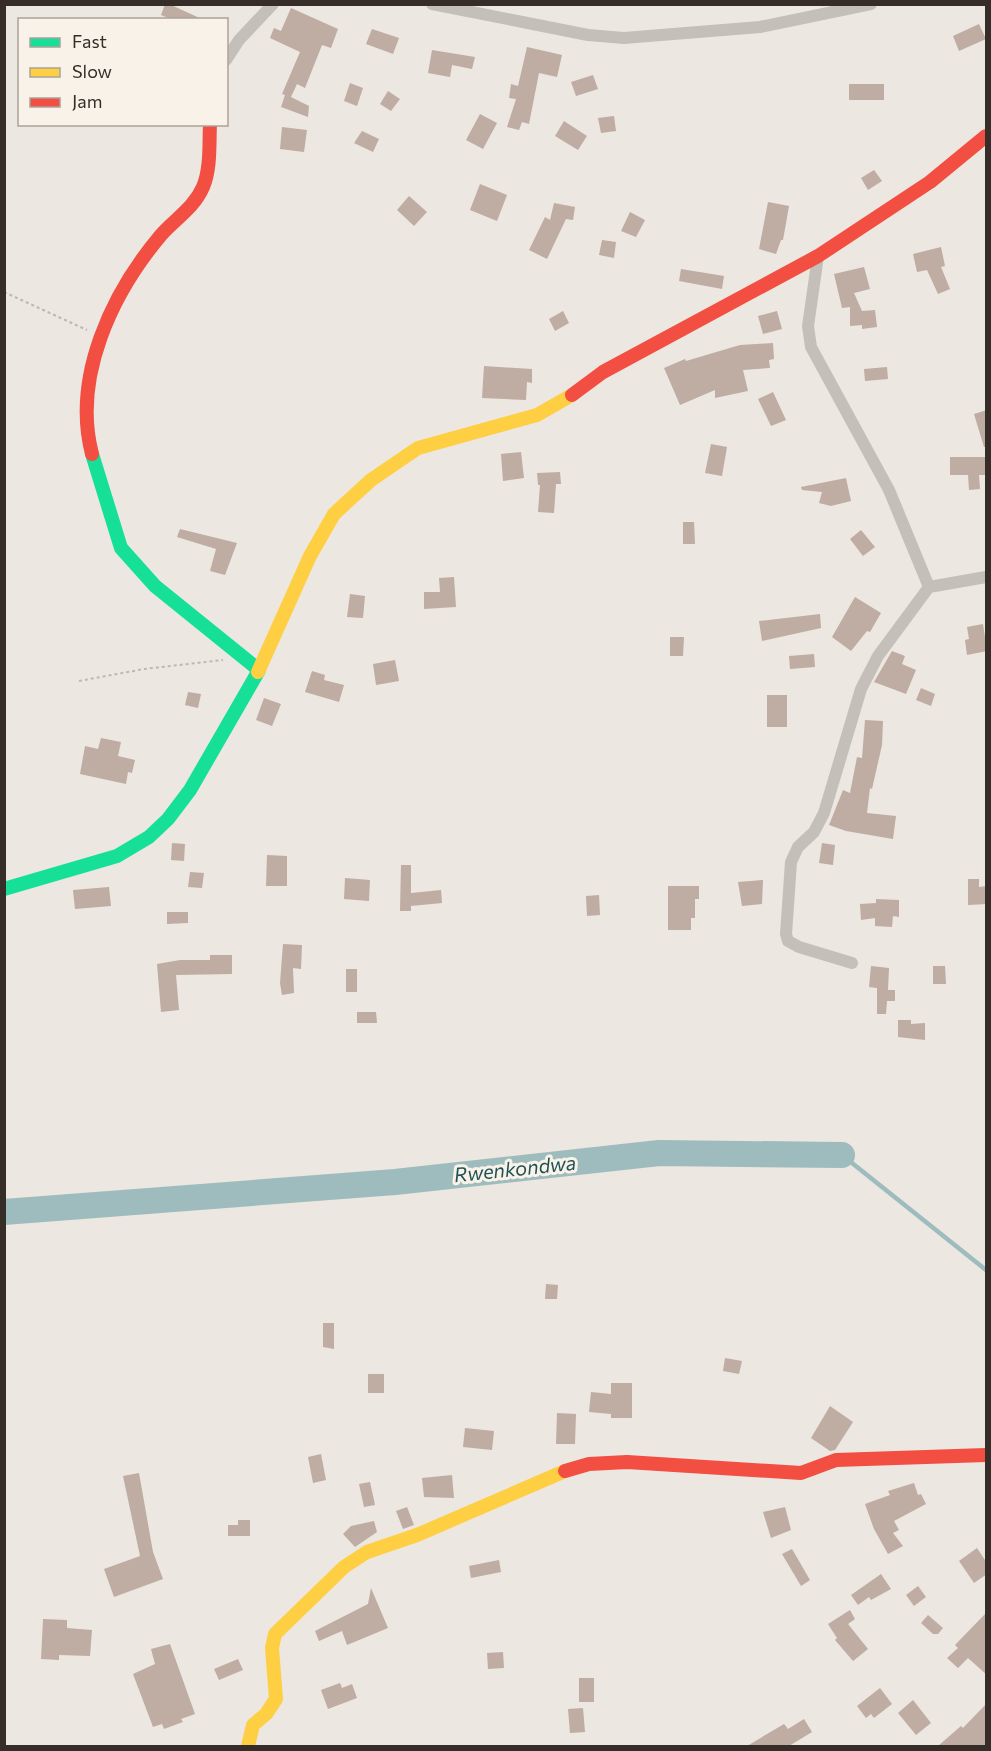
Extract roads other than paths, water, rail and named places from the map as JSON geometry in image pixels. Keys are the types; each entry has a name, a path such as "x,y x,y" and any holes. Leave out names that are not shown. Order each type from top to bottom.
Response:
{"street":[{"path":"228,57 239,40 273,4"},
{"path":"432,4 588,35 624,38 760,27 871,4"},
{"path":"210,126 208,167 203,187 191,207 162,234 133,272 100,337 87,391 86,418 91,451 121,548 155,586 259,670"},
{"path":"4,889 117,856 149,837 168,819 190,789 259,670 309,556 334,514 371,480 418,448 537,416 570,397 603,372 818,256 930,182 987,136"},
{"path":"818,256 808,326 812,347 889,490 929,587"},
{"path":"852,963 794,945 788,941 786,934 791,862 798,847 814,832 824,813 847,727 869,672 878,656 929,587 987,577"},
{"path":"248,1746 253,1725 271,1708 276,1699 272,1648 276,1634 344,1567 379,1546 417,1535 566,1471 589,1464 627,1462 801,1473 836,1460 987,1455"}],"waterway":[{"name":"Rwenkondwa","path":"4,1212 395,1182 659,1153 842,1155"},
{"name":"Rwenkondwa","path":"842,1155 986,1270"}]}
